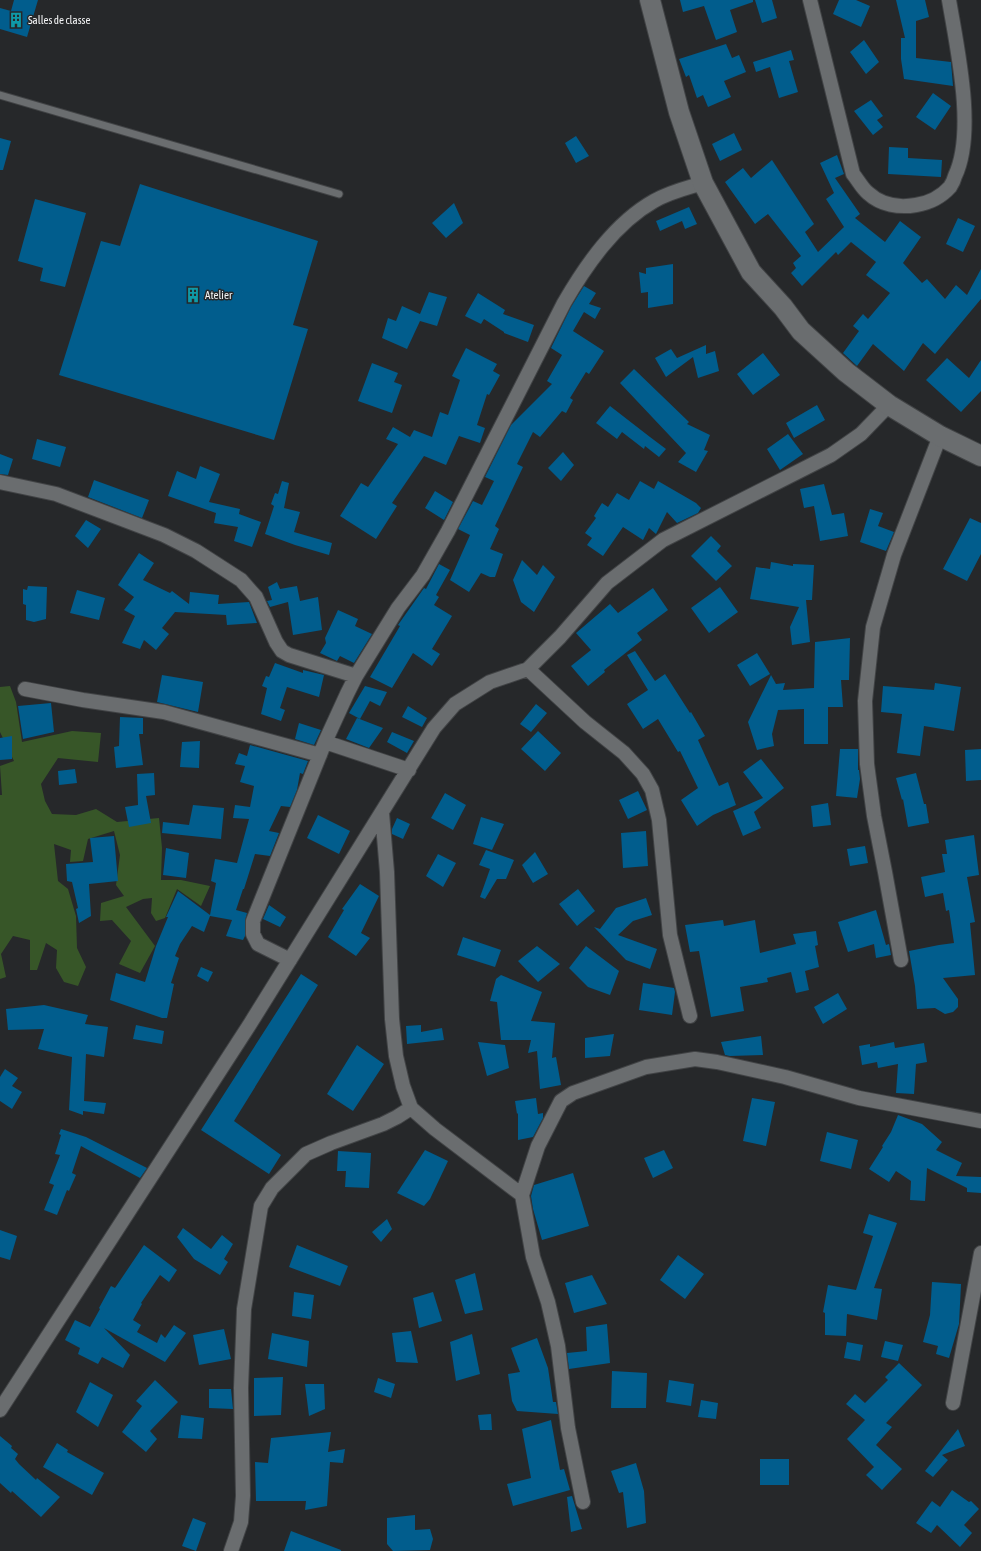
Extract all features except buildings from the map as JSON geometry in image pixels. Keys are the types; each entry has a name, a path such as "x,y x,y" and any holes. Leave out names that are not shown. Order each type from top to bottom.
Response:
{"street":[{"path":"650,0 679,112 703,183 751,272 783,307 801,331 824,354 846,372 889,405 940,436 981,456"},
{"path":"810,0 853,174 868,193 889,205 906,207 923,204 936,199 950,187 961,164 965,129 961,74 949,0"},
{"path":"290,960 258,944 253,934 253,921 322,748 356,676 398,608 423,575 448,531 578,278 604,243 640,209 656,200 703,183"},
{"path":"0,1410 250,1024 434,728 455,704 490,682 528,669 607,584 663,540 831,455 861,434 889,405"},
{"path":"901,960 874,816 867,764 865,701 875,619 894,555 940,436"},
{"path":"0,482 56,494 164,535 196,551 241,580 256,597 276,642 282,651 289,655 356,676"},
{"path":"528,669 585,722 624,753 643,774 652,790 659,820 670,935 690,1016"},
{"path":"25,689 83,700 164,712 322,748 409,770"},
{"path":"382,813 387,872 392,1019 397,1063 402,1086 411,1108 522,1195"},
{"path":"583,1502 568,1428 558,1346 548,1302 533,1257 522,1195 538,1146 561,1101 573,1093 646,1067 695,1059 717,1062 785,1078 859,1098 981,1121"},
{"path":"231,1551 241,1522 244,1496 241,1388 244,1309 261,1206 272,1188 306,1154 397,1118 411,1108"},
{"path":"953,1403 981,1253"}],"lane":[{"path":"0,95 339,194"}],"green space":[{"path":"10,686 16,702 22,742 72,731 101,733 98,762 58,758 41,784 45,801 52,814 76,815 96,809 117,822 159,818 162,848 161,880 181,880 210,886 201,906 177,889 165,918 156,921 151,913 152,898 143,899 126,907 155,946 140,973 119,964 131,941 112,920 100,921 101,903 124,896 116,885 120,855 114,831 88,839 83,861 70,862 71,850 54,844 58,881 68,889 76,916 77,948 86,967 78,986 64,982 56,968 57,950 46,943 37,970 30,970 30,940 13,936 1,954 6,977 0,979 0,795 2,795 0,766 14,761 0,732 0,687"}],"place":[{"name":"Salles de classe","path":"16,20"},
{"name":"Atelier","path":"193,295"}]}
